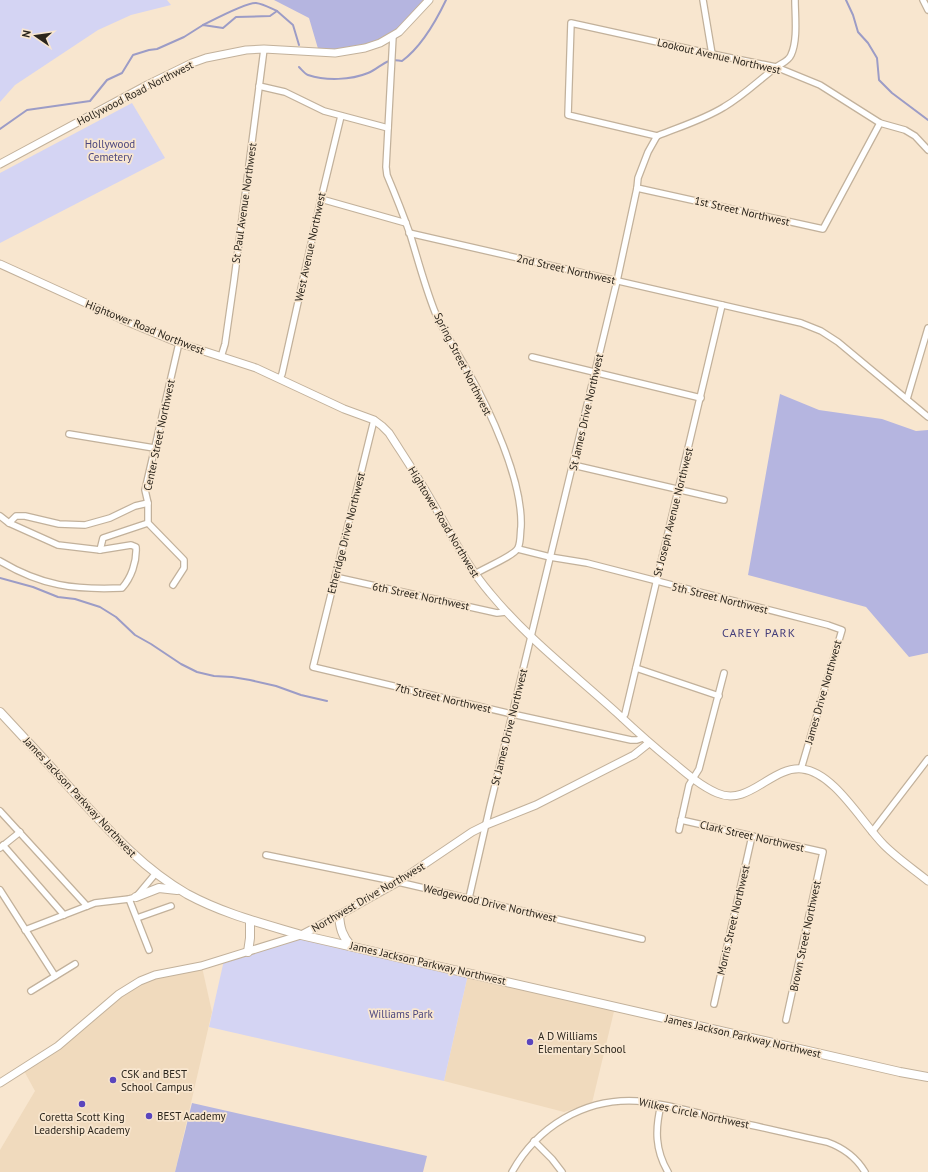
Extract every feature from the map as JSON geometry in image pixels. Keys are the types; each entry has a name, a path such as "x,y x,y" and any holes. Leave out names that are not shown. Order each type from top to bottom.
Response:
{"main road":[{"name":"James Jackson Parkway Northwest","path":"0,712 116,838 139,860 184,892 215,908 250,921 301,935 900,1072 928,1077"},
{"path":"132,898 160,888 184,892"},
{"path":"339,915 342,933 351,946"},
{"path":"248,952 250,921"}],"street":[{"name":"Hollywood Road Northwest","path":"0,164 147,85 192,63 227,53 264,49 319,54 365,48 400,32 429,0"},
{"path":"703,0 712,54"},
{"path":"657,136 706,117 724,107 750,90 776,67 788,59 793,48 795,32 795,0"},
{"path":"923,0 928,10"},
{"name":"Lookout Avenue Northwest","path":"657,136 568,115 571,23 776,67 820,85 880,123 905,130 915,136 928,150"},
{"name":"Spring Street Northwest","path":"394,36 388,128 387,175 406,223 435,311 447,338 466,368 488,412 510,467 520,503 521,522 520,543 518,549"},
{"name":"St Paul Avenue Northwest","path":"221,357 234,281 264,49"},
{"path":"259,86 285,92 324,111 388,128"},
{"name":"West Avenue Northwest","path":"280,378 286,358 341,116"},
{"name":"1st Street Northwest","path":"637,188 823,229 880,123"},
{"name":"St James Drive Northwest","path":"469,898 617,281 638,178 641,168 657,136"},
{"path":"321,199 406,223"},
{"name":"2nd Street Northwest","path":"409,233 801,323 821,331 838,342 928,417"},
{"name":"Hightower Road Northwest","path":"0,264 121,320 179,343 256,368 344,409 374,420 389,433 432,501 456,546 475,574 506,612 531,637 646,740 692,778 719,794 735,796 749,792 773,777 788,770 801,769"},
{"name":"St Joseph Avenue Northwest","path":"622,718 625,714 722,305"},
{"path":"907,399 928,328"},
{"name":"Center Street Northwest","path":"148,523 148,503 145,490 179,343"},
{"path":"532,357 701,398"},
{"name":"Etheridge Drive Northwest","path":"318,645 374,420"},
{"path":"69,434 154,448"},
{"path":"573,465 724,500"},
{"path":"9,524 16,516 25,516 59,524 85,525 110,518 148,503"},
{"path":"0,516 9,524 58,545 100,550 131,545 136,548 135,562 127,582 122,588 97,589 67,587 26,575 0,561"},
{"path":"100,550 103,538 148,523 184,560 184,568 173,585"},
{"path":"475,574 512,554 518,549"},
{"name":"5th Street Northwest","path":"518,549 550,557 587,563 656,582 828,624"},
{"name":"6th Street Northwest","path":"335,578 497,613 506,612"},
{"name":"James Drive Northwest","path":"801,769 842,630 828,624"},
{"name":"7th Street Northwest","path":"318,645 313,667 512,714 631,740 646,740"},
{"path":"636,668 719,696"},
{"path":"679,830 689,785 699,769 724,673"},
{"name":"Northwest Drive Northwest","path":"0,1083 58,1046 119,994 140,981 155,975 201,966 301,935 398,882 486,824 536,805 634,754 646,740"},
{"path":"872,832 928,759"},
{"path":"801,769 814,772 834,786 872,832 893,853 928,881"},
{"path":"0,811 87,906"},
{"name":"Clark Street Northwest","path":"681,820 823,852"},
{"path":"20,832 2,846 64,915"},
{"name":"Morris Street Northwest","path":"714,1004 752,836"},
{"name":"Brown Street Northwest","path":"786,1020 823,852"},
{"name":"Wedgewood Drive Northwest","path":"266,855 398,882 642,939"},
{"path":"25,930 95,903 132,898 156,873"},
{"path":"0,890 55,976"},
{"path":"132,898 137,918 149,950"},
{"path":"137,918 171,906"},
{"path":"31,991 76,964"},
{"name":"Wilkes Circle Northwest","path":"512,1172 525,1151 542,1132 562,1119 595,1105 629,1101 662,1105 837,1146 854,1157 865,1172"},
{"path":"662,1105 657,1124 657,1139 660,1154 668,1172"},
{"path":"534,1141 552,1159 562,1172"}],"shaded area":[{"path":"274,0 432,0 398,36 361,48 319,52 309,18"},
{"path":"780,394 819,410 882,419 916,431 928,430 928,653 909,657 866,607 748,575"},
{"name":"CSK and BEST School Campus","path":"202,967 212,1012 175,1172 0,1172 0,1150 35,1091 23,1069 140,981"},
{"name":"A D Williams Elementary School","path":"469,970 616,1003 592,1103 564,1112 444,1081"},
{"path":"192,1103 427,1156 423,1172 175,1172"}],"green space":[{"path":"0,0 167,0 171,5 131,15 98,30 15,85 0,102"},
{"name":"Hollywood Cemetery","path":"132,103 165,158 0,243 0,173"},
{"name":"Williams Park","path":"300,935 469,970 444,1081 209,1027 224,960"}],"waterway":[{"path":"299,67 308,75 338,79 368,73 391,60 402,61 422,41 433,25 446,0"},
{"path":"846,0 853,15 858,32 868,43 877,58 879,80 892,93 928,120"},
{"path":"203,25 252,3 262,4 277,11"},
{"path":"0,129 27,110 90,101 107,80 122,73 133,55 157,49 184,37 203,25 223,28 236,17 270,16 277,11 293,25 299,45"},
{"path":"0,578 33,587 58,597 75,599 100,607 116,617 135,635 181,664 197,672 214,676 250,680 327,701"}],"place":[{"name":"A D Williams Elementary School","path":"530,1042"},
{"name":"CSK and BEST School Campus","path":"113,1080"},
{"name":"Coretta Scott King Leadership Academy","path":"82,1104"},
{"name":"BEST Academy","path":"149,1116"}],"district":[{"name":"CAREY PARK","path":"759,632"}]}
